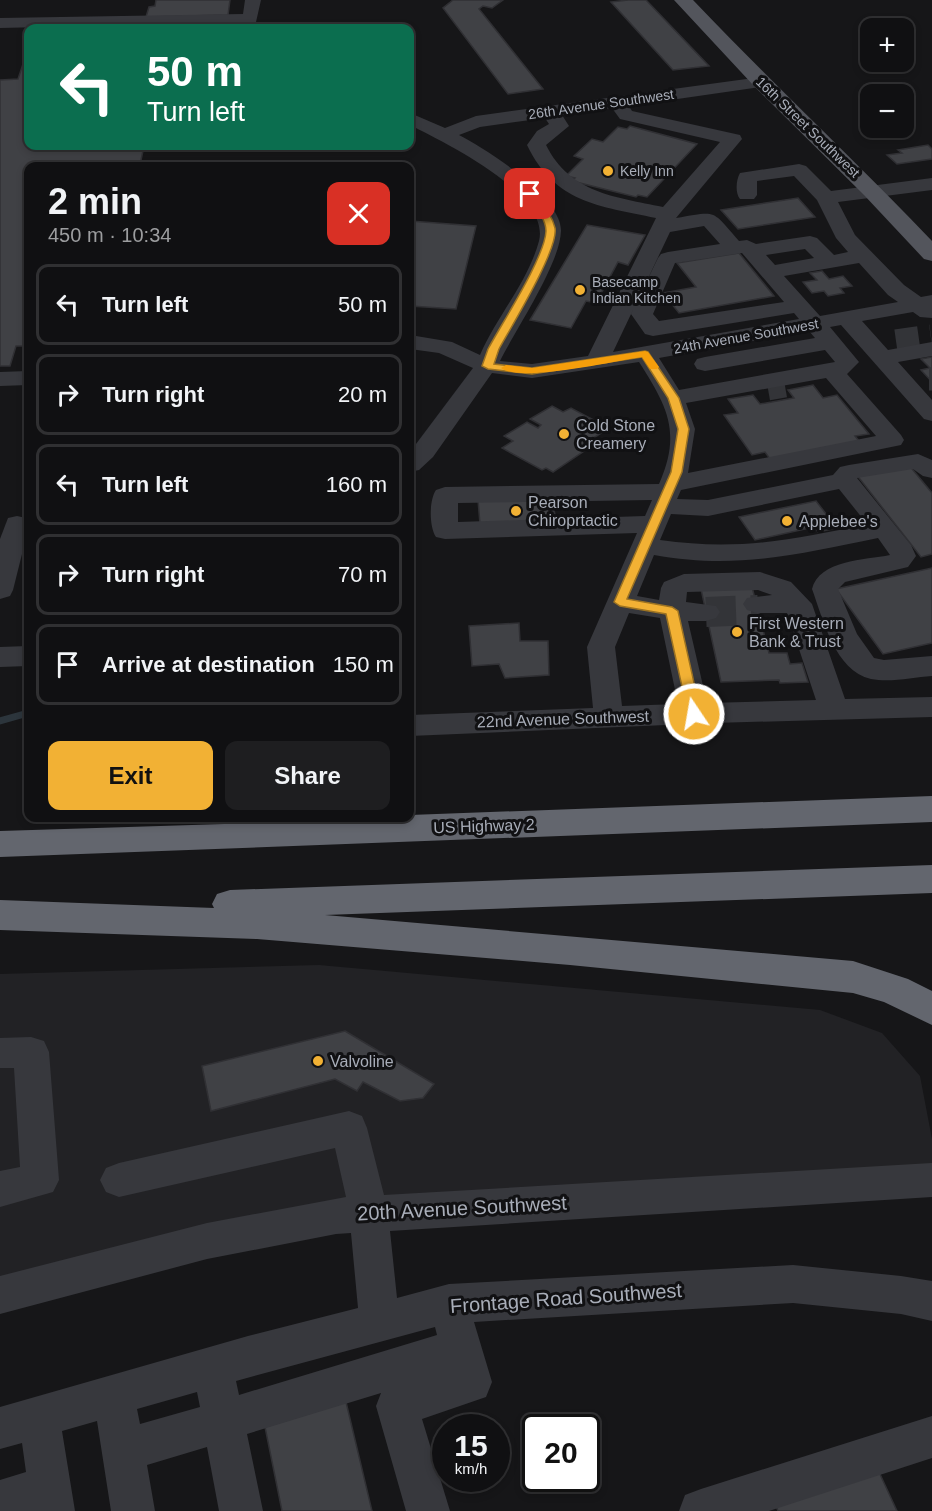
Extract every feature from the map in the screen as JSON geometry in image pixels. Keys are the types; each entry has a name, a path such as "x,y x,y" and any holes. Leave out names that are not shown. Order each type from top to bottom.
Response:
{"highway":[{"name":"US Highway 2","path":"0,844 932,809"},
{"path":"0,913 932,879"},
{"path":"0,913 257,924 570,950 852,977 895,990 932,1009"}],"main road":[{"name":"16th Street Southwest","path":"683,0 761,82 872,190 932,254"}],"street":[{"path":"0,23 250,19 253,0"},
{"path":"0,38 24,37"},
{"name":"26th Avenue Southwest","path":"443,135 476,122 555,118 761,82"},
{"path":"621,108 733,139 663,224 642,314 667,313 692,322 800,306 865,330 920,387 932,414"},
{"path":"555,118 536,145 540,158 555,176 584,195 663,224"},
{"path":"414,120 509,172 537,203 551,229 545,254 494,349 488,366 458,403 426,452 414,462"},
{"path":"747,195 747,177 799,170 826,198 846,238 930,323"},
{"path":"826,198 872,190 932,184"},
{"path":"600,220 663,224 709,219 770,272 848,362 842,368 781,384 754,389 744,384 674,398"},
{"path":"657,257 810,242 829,262"},
{"path":"770,272 864,256"},
{"path":"597,361 657,257"},
{"path":"865,330 896,290"},
{"name":"24th Avenue Southwest","path":"414,343 444,347 488,366 532,371 597,361 651,363 816,323 865,330 930,323"},
{"path":"865,330 930,323"},
{"path":"609,717 601,647 676,472 684,429 674,398 651,363 832,342"},
{"path":"832,370 892,440 659,510 622,525 446,531 445,495 617,493 659,510 693,509 708,508 845,480"},
{"path":"0,378 24,378"},
{"path":"845,480 849,472 913,461 928,466 932,471"},
{"path":"845,480 902,551 903,556 899,561 836,575 827,581 825,589 852,652 859,662 870,669 932,666"},
{"path":"617,493 622,525"},
{"path":"659,510 683,552 730,554 761,552 884,529"},
{"path":"0,590 13,556 15,524"},
{"path":"694,714 673,602 678,585 684,583 760,581 781,588 798,604 834,710"},
{"path":"756,600 798,604"},
{"path":"620,602 704,602"},
{"path":"0,657 24,656"},
{"path":"870,669 882,709"},
{"name":"22nd Avenue Southwest","path":"414,726 932,707"},
{"path":"0,1053 31,1052 40,1180 0,1189"},
{"path":"119,1180 349,1128 369,1214 378,1322"},
{"name":"20th Avenue Southwest","path":"0,1295 207,1241 336,1216 932,1180"},
{"name":"Frontage Road Southwest","path":"0,1428 448,1304 793,1284 901,1295 932,1301"},
{"path":"448,1304 466,1365"},
{"path":"123,1451 224,1421 466,1365"},
{"path":"429,1511 397,1406 466,1365"},
{"path":"213,1368 241,1511"},
{"path":"114,1395 133,1511"},
{"path":"0,1502 51,1499 39,1417"},
{"path":"701,1511 932,1437"}],"shaded area":[{"path":"319,965 820,1010 882,1033 920,1076 932,1139 932,1175 345,1209 0,1291 0,974"}],"building":[{"path":"156,0 230,0 228,15 146,17 149,7 155,6"},
{"path":"453,0 503,0 492,8 483,6 479,9 543,89 508,94 443,8"},
{"path":"646,0 709,66 673,70 611,2"},
{"path":"24,64 24,150 143,150 141,162 24,162 24,346 16,346 10,366 0,366 0,80 18,79"},
{"path":"630,126 697,144 647,197 638,195 636,197 572,181 575,178 566,176 583,159 574,156 592,139 603,142 618,127 627,129"},
{"path":"928,145 932,149 932,159 897,164 887,155 902,153 898,150"},
{"path":"798,198 815,217 738,229 721,210"},
{"path":"414,221 476,226 456,309 414,306"},
{"path":"587,225 645,235 628,265 618,262 596,303 586,301 571,328 530,320"},
{"path":"739,253 774,296 679,313 663,293 696,287 677,263"},
{"path":"822,271 829,279 843,276 852,286 840,288 844,293 828,296 824,291 812,293 803,282 817,280 810,273"},
{"path":"932,357 932,382 921,370 930,368 921,359"},
{"path":"813,385 823,398 837,395 869,434 855,436 860,442 770,459 765,452 752,455 724,415 738,413 728,399 753,395 760,404 794,398 788,390"},
{"path":"552,406 563,412 571,408 609,428 584,444 590,447 553,472 546,468 542,470 502,448 513,441 504,436 527,422 538,428 541,425 530,419"},
{"path":"908,464 932,493 932,554 921,557 856,474"},
{"name":"Pearson Chiroprtactic","path":"552,498 556,521 480,524 478,500"},
{"path":"816,501 837,528 818,532 814,527 755,540 739,517"},
{"path":"932,568 932,643 883,654 836,589"},
{"name":"First Western Bank & Trust","path":"752,587 769,653 787,653 790,664 802,663 808,682 780,683 779,680 721,682 701,589"},
{"path":"519,623 520,641 548,641 549,675 505,678 499,664 472,666 469,626"},
{"path":"345,1031 434,1084 423,1098 400,1101 363,1082 357,1091 335,1079 211,1111 202,1066"},
{"path":"346,1402 372,1511 282,1511 265,1427"},
{"path":"879,1472 897,1511 778,1511 776,1506"}],"waterway":[{"path":"0,721 24,714"}],"tunnel":[{"path":"896,341 931,336"},
{"path":"768,389 785,386"},
{"path":"706,612 758,610"}],"slow traffic":[{"path":"506,368 532,371 645,354 654,367"}],"place":[{"name":"Kelly Inn","path":"608,171"},
{"name":"Basecamp Indian Kitchen","path":"580,290"},
{"name":"Cold Stone Creamery","path":"564,434"},
{"name":"Pearson Chiroprtactic","path":"516,511"},
{"name":"Applebee's","path":"787,521"},
{"name":"First Western Bank & Trust","path":"737,632"},
{"name":"Valvoline","path":"318,1061"}],"route":[{"path":"530,194 543,212 551,229 545,254 494,349 488,366 532,371 645,354 674,398 684,429 676,472 620,602 672,611 694,714"}]}
